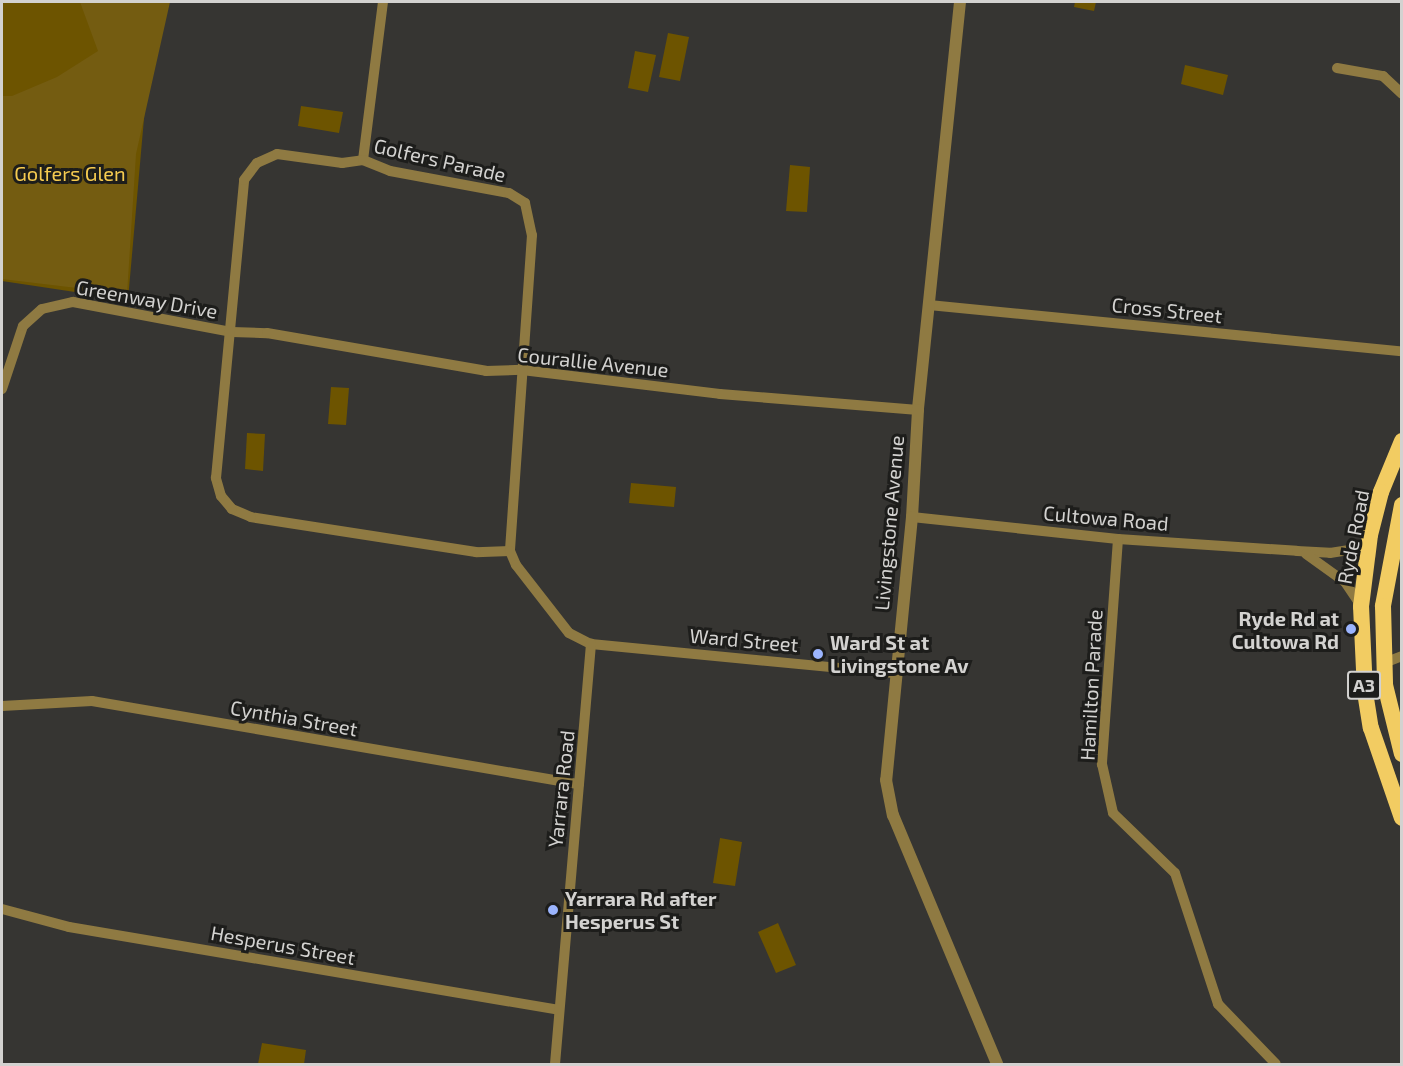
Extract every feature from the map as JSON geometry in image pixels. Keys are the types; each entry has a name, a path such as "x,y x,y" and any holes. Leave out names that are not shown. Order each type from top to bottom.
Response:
{"highway":[{"name":"Ryde Road","path":"1401,441 1382,492 1369,547 1361,606 1365,692 1371,728 1401,818"},
{"name":"Ryde Road","path":"1401,505 1385,580 1384,663 1390,714 1401,754"}],"street":[{"path":"363,160 383,2"},
{"name":"Livingstone Avenue","path":"960,2 918,410 912,517 886,752 888,798 997,1065"},
{"path":"1336,68 1383,76 1401,94"},
{"name":"Golfers Parade","path":"277,154 342,163 363,160 390,171 509,193 525,203 532,236 510,551 476,552 251,517 232,509 220,496 216,478 232,332 244,180 257,163 277,154"},
{"name":"Greenway Drive","path":"2,390 23,326 42,309 57,303 73,302 232,332 267,333"},
{"name":"Cross Street","path":"929,305 1401,351"},
{"name":"Courallie Avenue","path":"267,333 486,371 522,370 720,394 918,410"},
{"name":"Cultowa Road","path":"912,517 1118,539 1297,551 1330,553 1369,547"},
{"name":"Hamilton Parade","path":"1118,539 1102,764 1113,813 1174,873 1218,1004 1276,1065"},
{"path":"510,551 516,565 569,633 591,644"},
{"name":"Cultowa Road","path":"1297,551 1315,558 1345,582 1361,606"},
{"name":"Ward Street","path":"591,644 894,673"},
{"name":"Yarrara Road","path":"555,1065 591,644"},
{"path":"1384,663 1401,656"},
{"name":"Cynthia Street","path":"2,706 92,701 579,784"},
{"name":"Hesperus Street","path":"2,909 69,927 559,1010"}],"green space":[{"name":"Golfers Glen","path":"2,2 103,2 151,39 128,300 2,281"},
{"name":"Golfers Glen","path":"80,2 170,2 136,154 127,294 2,279 2,96 12,96 57,77 98,51"},
{"path":"1075,2 1096,2 1094,11 1074,7"},
{"path":"668,33 689,37 680,81 659,77"},
{"path":"635,51 656,55 648,92 628,88"},
{"path":"1185,65 1228,75 1223,95 1181,84"},
{"path":"301,106 343,112 339,133 298,126"},
{"path":"790,165 810,167 807,212 786,211"},
{"path":"331,387 349,388 346,425 328,424"},
{"path":"247,433 265,434 263,471 245,469"},
{"path":"631,483 676,487 674,507 629,503"},
{"path":"720,838 742,842 735,886 713,883"},
{"path":"778,923 796,965 776,973 758,932"},
{"path":"262,1043 306,1050 304,1064 258,1064"}],"place":[{"name":"Ryde Rd at Cultowa Rd","path":"1351,629"},
{"name":"Ward St at Livingstone Av","path":"818,654"},
{"name":"Yarrara Rd after Hesperus St","path":"553,910"}]}
